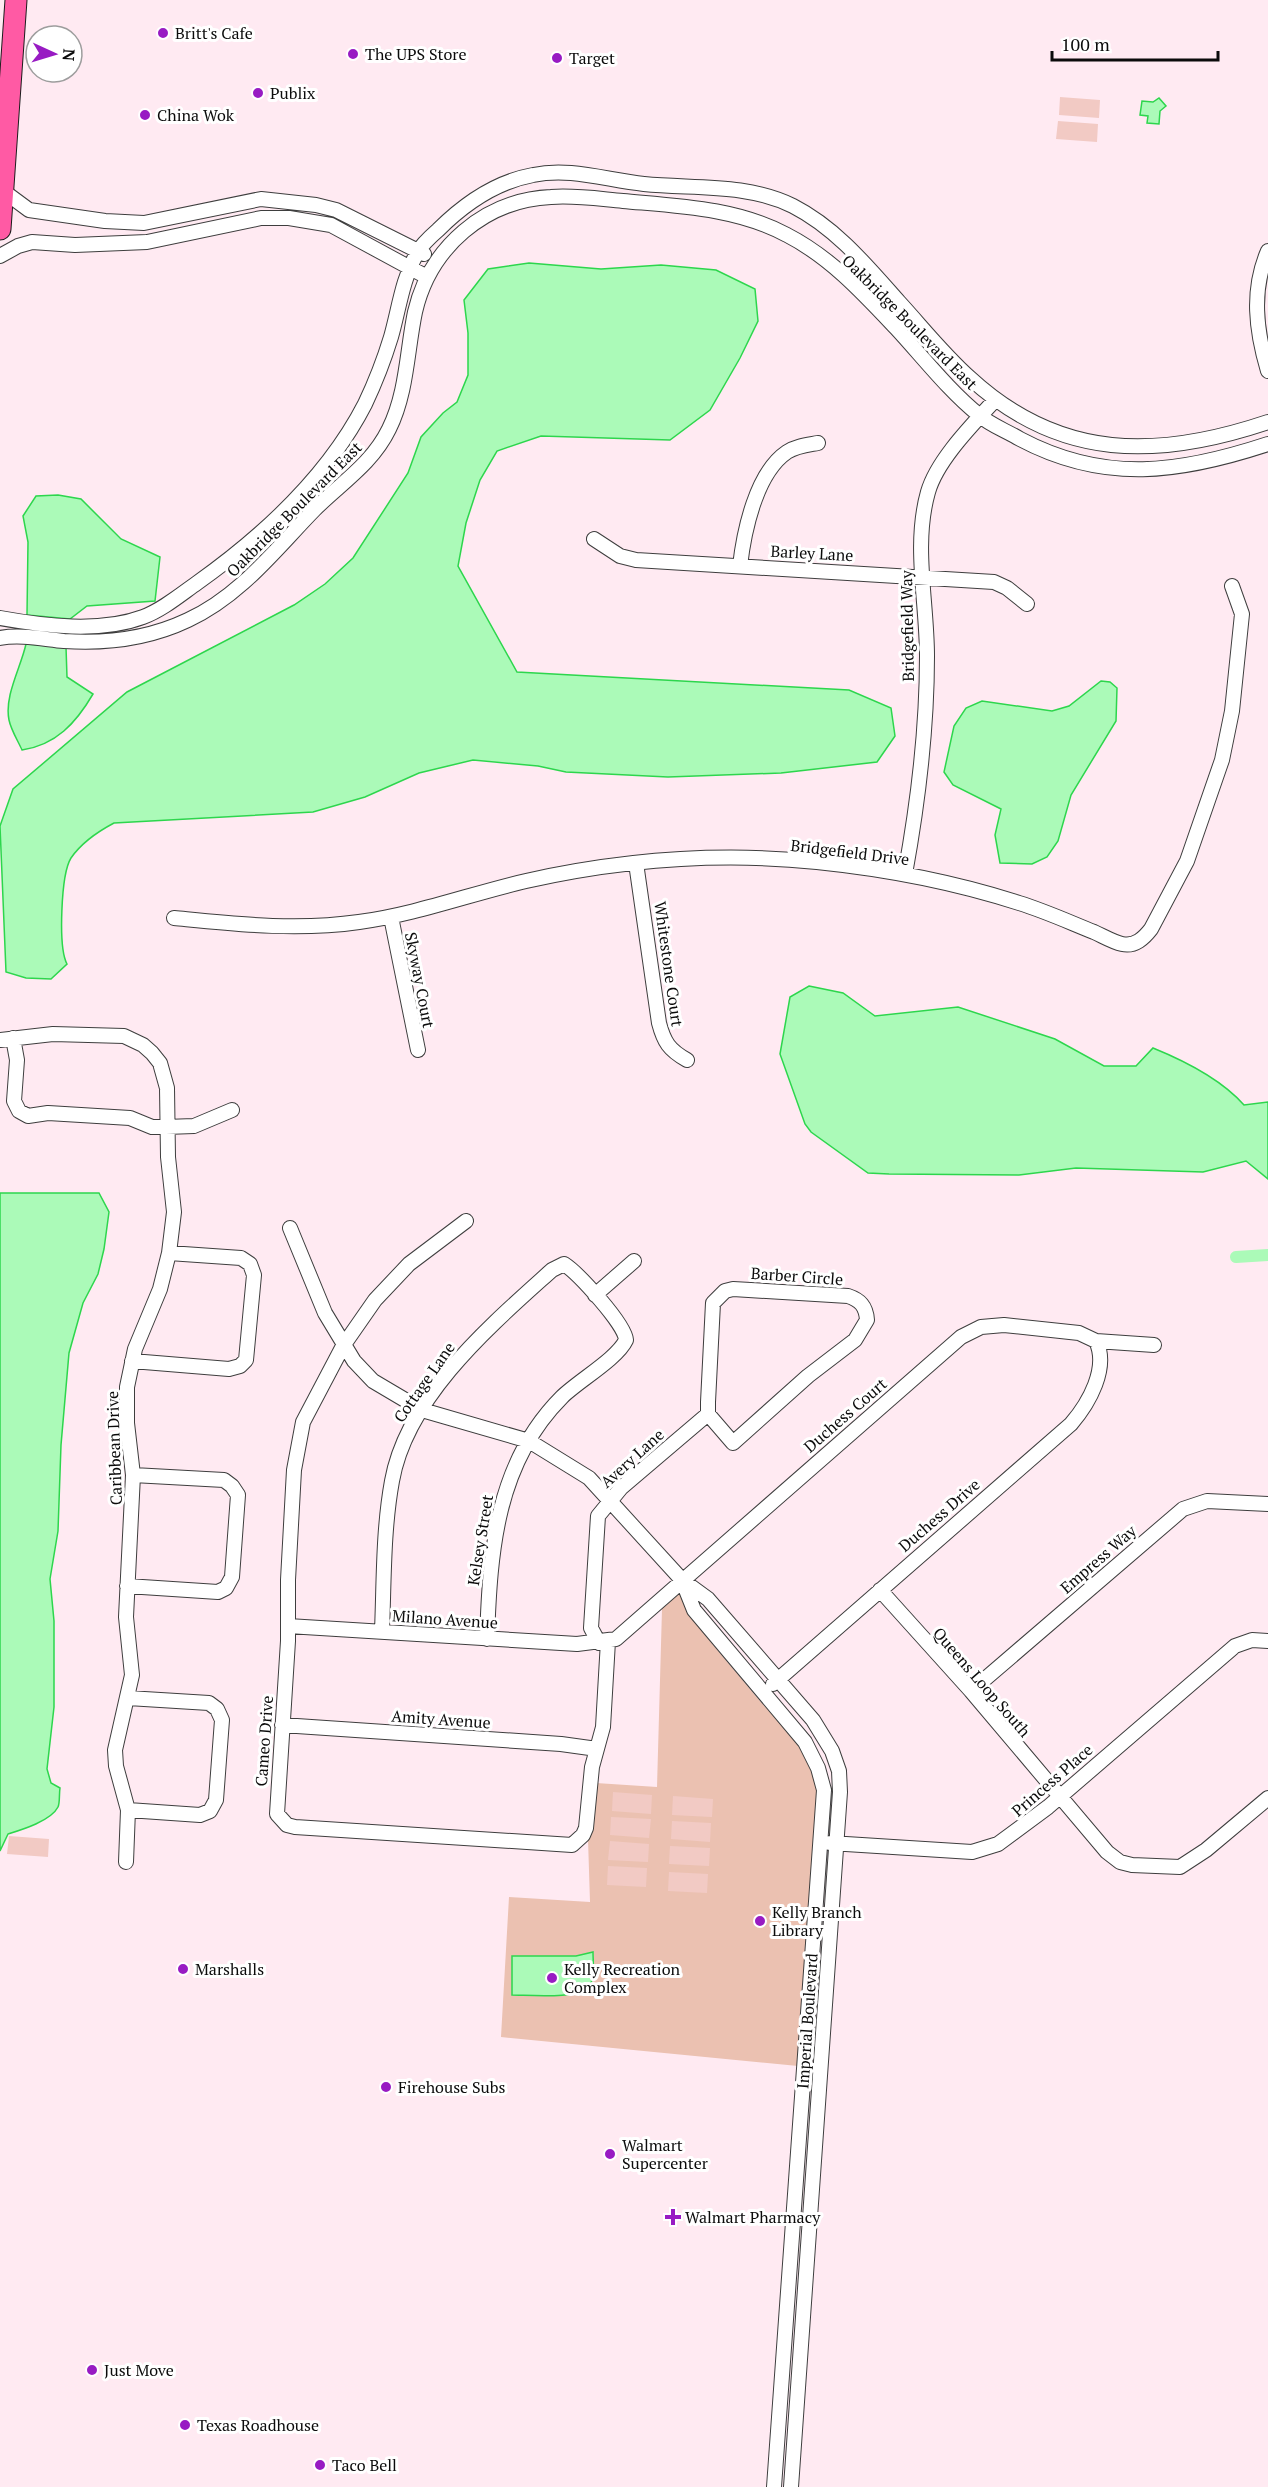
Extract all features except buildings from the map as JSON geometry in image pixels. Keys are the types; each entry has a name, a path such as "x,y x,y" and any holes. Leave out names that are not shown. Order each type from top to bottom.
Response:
{"main road":[{"path":"0,229 16,0"}],"street":[{"name":"Oakbridge Boulevard East","path":"0,618 68,624 114,625 145,616 230,560 292,503 347,435 363,406 387,348 410,268 418,251 459,209 510,180 538,174 588,174 638,183 725,188 758,194 793,207 852,249 967,376 995,400 1062,437 1121,448 1198,442 1268,422"},
{"path":"2,190 29,210 105,221 144,223 261,199 316,205 336,210 436,260"},
{"name":"Oakbridge Boulevard East","path":"0,638 101,642 152,634 190,620 214,606 247,580 317,508 362,467 383,440 398,408 415,315 427,277 436,260 474,221 526,199 554,196 698,208 743,217 786,234 834,266 980,416 1041,450 1068,459 1114,468 1149,471 1174,468 1268,444"},
{"path":"0,256 18,246 32,242 75,245 147,242 261,218 289,218 331,225 427,277"},
{"path":"1268,251 1263,262 1256,305 1257,328 1268,371"},
{"name":"Bridgefield Way","path":"905,874 917,794 924,712 927,655 921,529 928,490 948,455 995,400"},
{"path":"740,566 747,522 767,477 786,453 818,443"},
{"name":"Barley Lane","path":"594,539 620,556 636,560 994,582 1007,588 1027,604"},
{"name":"Bridgefield Drive","path":"174,918 247,927 326,926 391,917 523,882 636,863 760,859 814,861 905,874 1018,903 1120,944 1134,943 1144,938 1187,861 1222,760 1232,711 1242,614 1232,586"},
{"name":"Whitestone Court","path":"636,863 659,1023 670,1051 687,1060"},
{"name":"Skyway Court","path":"391,917 417,1050"},
{"name":"Caribbean Drive","path":"7,1039 54,1034 124,1036 143,1045 160,1063 167,1088 166,1127 174,1212 169,1252 160,1289 132,1362 126,1404 133,1475 126,1617 132,1675 115,1750 118,1774 128,1810 126,1862"},
{"path":"7,1039 17,1060 14,1101 22,1113 32,1117 48,1113 130,1118 152,1127 166,1127 194,1126 232,1110"},
{"name":"Cameo Drive","path":"466,1221 409,1264 356,1324 310,1404 298,1441 289,1538 288,1626 276,1808 281,1820 295,1827 572,1845 583,1835 586,1828 592,1767 603,1727 604,1642"},
{"name":"Imperial Boulevard","path":"291,1228 325,1313 343,1346 373,1381 422,1410 444,1419 529,1441 590,1478 682,1580 708,1599 813,1720 832,1751 838,1771 840,1792 791,2487"},
{"path":"132,1362 229,1369 240,1366 246,1360 254,1275 250,1264 241,1258 169,1252"},
{"path":"595,1295 634,1261"},
{"name":"Kelsey Street","path":"487,1639 497,1519 514,1466 542,1420 562,1397 624,1344 624,1331 595,1295 564,1264"},
{"name":"Cottage Lane","path":"382,1631 392,1481 411,1425 459,1357 552,1270 564,1264"},
{"name":"Barber Circle","path":"733,1289 767,1290 848,1296 858,1300 864,1307 867,1320 855,1340 808,1376 733,1443 708,1414 713,1303 725,1291 733,1289"},
{"name":"Duchess Court","path":"604,1642 616,1639 900,1389 967,1334 993,1324 1079,1333 1096,1341 1154,1345"},
{"name":"Duchess Drive","path":"763,1694 1076,1418 1097,1377 1102,1354 1096,1341"},
{"name":"Avery Lane","path":"604,1642 591,1628 598,1516 610,1500 708,1414"},
{"path":"127,1586 218,1592 226,1588 232,1577 238,1495 224,1480 133,1475"},
{"name":"Empress Way","path":"971,1692 1183,1509 1207,1501 1268,1504"},
{"name":"Imperial Boulevard","path":"682,1580 694,1610 805,1742 816,1761 824,1790 774,2487"},
{"name":"Queens Loop South","path":"880,1590 971,1692 1107,1852 1120,1862 1170,1869 1190,1863 1267,1800"},
{"name":"Milano Avenue","path":"288,1626 487,1639 604,1642"},
{"name":"Princess Place","path":"822,1843 972,1852 1007,1839 1235,1646 1252,1640 1268,1641"},
{"path":"128,1698 209,1703 217,1709 222,1720 216,1800 210,1811 200,1815 128,1810"},
{"name":"Amity Avenue","path":"282,1725 561,1744 597,1749"}],"shaded area":[{"path":"1060,97 1100,100 1099,118 1059,115"},
{"path":"1159,98 1166,106 1160,111 1159,124 1147,123 1148,116 1140,115 1142,101 1153,102"},
{"path":"1058,121 1098,124 1097,142 1056,139"},
{"path":"529,263 601,269 661,265 716,270 755,289 758,321 710,410 670,440 541,436 497,451 480,480 466,523 458,566 517,672 849,690 891,708 895,736 877,762 781,773 668,777 566,772 538,766 473,760 419,773 365,797 313,812 114,823 85,842 75,852 68,866 63,894 62,927 62,943 67,964 51,979 26,978 6,972 0,826 13,789 127,692 294,605 325,584 353,558 408,473 421,437 443,413 457,402 468,375 468,333 464,300 488,269"},
{"path":"58,495 81,499 121,539 160,557 155,601 87,606 70,619 27,615 28,542 23,516 36,496"},
{"path":"26,644 66,647 67,677 93,694 80,714 64,731 45,743 22,750 11,728 8,711 11,691"},
{"path":"1101,681 1110,682 1117,688 1116,721 1071,795 1058,841 1047,857 1032,864 1000,863 995,835 1001,809 953,785 944,772 954,726 966,708 982,701 1052,711 1069,706"},
{"path":"809,986 843,993 875,1016 958,1007 1055,1039 1104,1066 1136,1066 1153,1048 1202,1072 1225,1087 1244,1105 1268,1102 1268,1179 1246,1161 1203,1172 1076,1168 1019,1175 868,1173 811,1132 805,1124 780,1054 790,997"},
{"path":"0,1193 99,1193 109,1212 98,1274 83,1303 69,1353 61,1445 58,1531 50,1579 54,1621 54,1707 47,1769 51,1783 60,1788 59,1803 54,1812 43,1821 8,1834 0,1851"},
{"path":"679,1590 694,1618 713,1645 795,1739 814,1777 818,1817 798,2066 501,2037 509,1897 590,1902 588,1839 596,1783 657,1787 662,1609 664,1603"},
{"path":"613,1792 652,1795 651,1814 612,1811"},
{"path":"673,1796 713,1799 712,1817 672,1815"},
{"path":"611,1817 651,1819 649,1838 610,1835"},
{"path":"672,1821 711,1823 710,1842 671,1839"},
{"path":"9,1836 49,1839 48,1857 7,1854"},
{"path":"610,1841 649,1844 648,1862 608,1860"},
{"path":"670,1846 710,1848 709,1866 669,1864"},
{"path":"608,1866 647,1868 646,1887 607,1885"},
{"path":"669,1872 708,1874 707,1893 668,1891"},
{"name":"Kelly Recreation Complex","path":"593,1952 593,1977 585,1990 554,1996 512,1995 512,1956 576,1956"}],"waterway":[{"path":"1236,1257 1268,1255"}],"place":[{"name":"Britt's Cafe","path":"163,33"},
{"name":"The UPS Store","path":"353,54"},
{"name":"Target","path":"557,58"},
{"name":"Publix","path":"258,93"},
{"name":"China Wok","path":"145,115"},
{"name":"Kelly Branch Library","path":"760,1921"},
{"name":"Marshalls","path":"183,1969"},
{"name":"Kelly Recreation Complex","path":"552,1978"},
{"name":"Firehouse Subs","path":"386,2087"},
{"name":"Walmart Supercenter","path":"610,2154"},
{"name":"Walmart Pharmacy","path":"673,2217"},
{"name":"Just Move","path":"92,2370"},
{"name":"Texas Roadhouse","path":"185,2425"},
{"name":"Taco Bell","path":"320,2465"}]}
